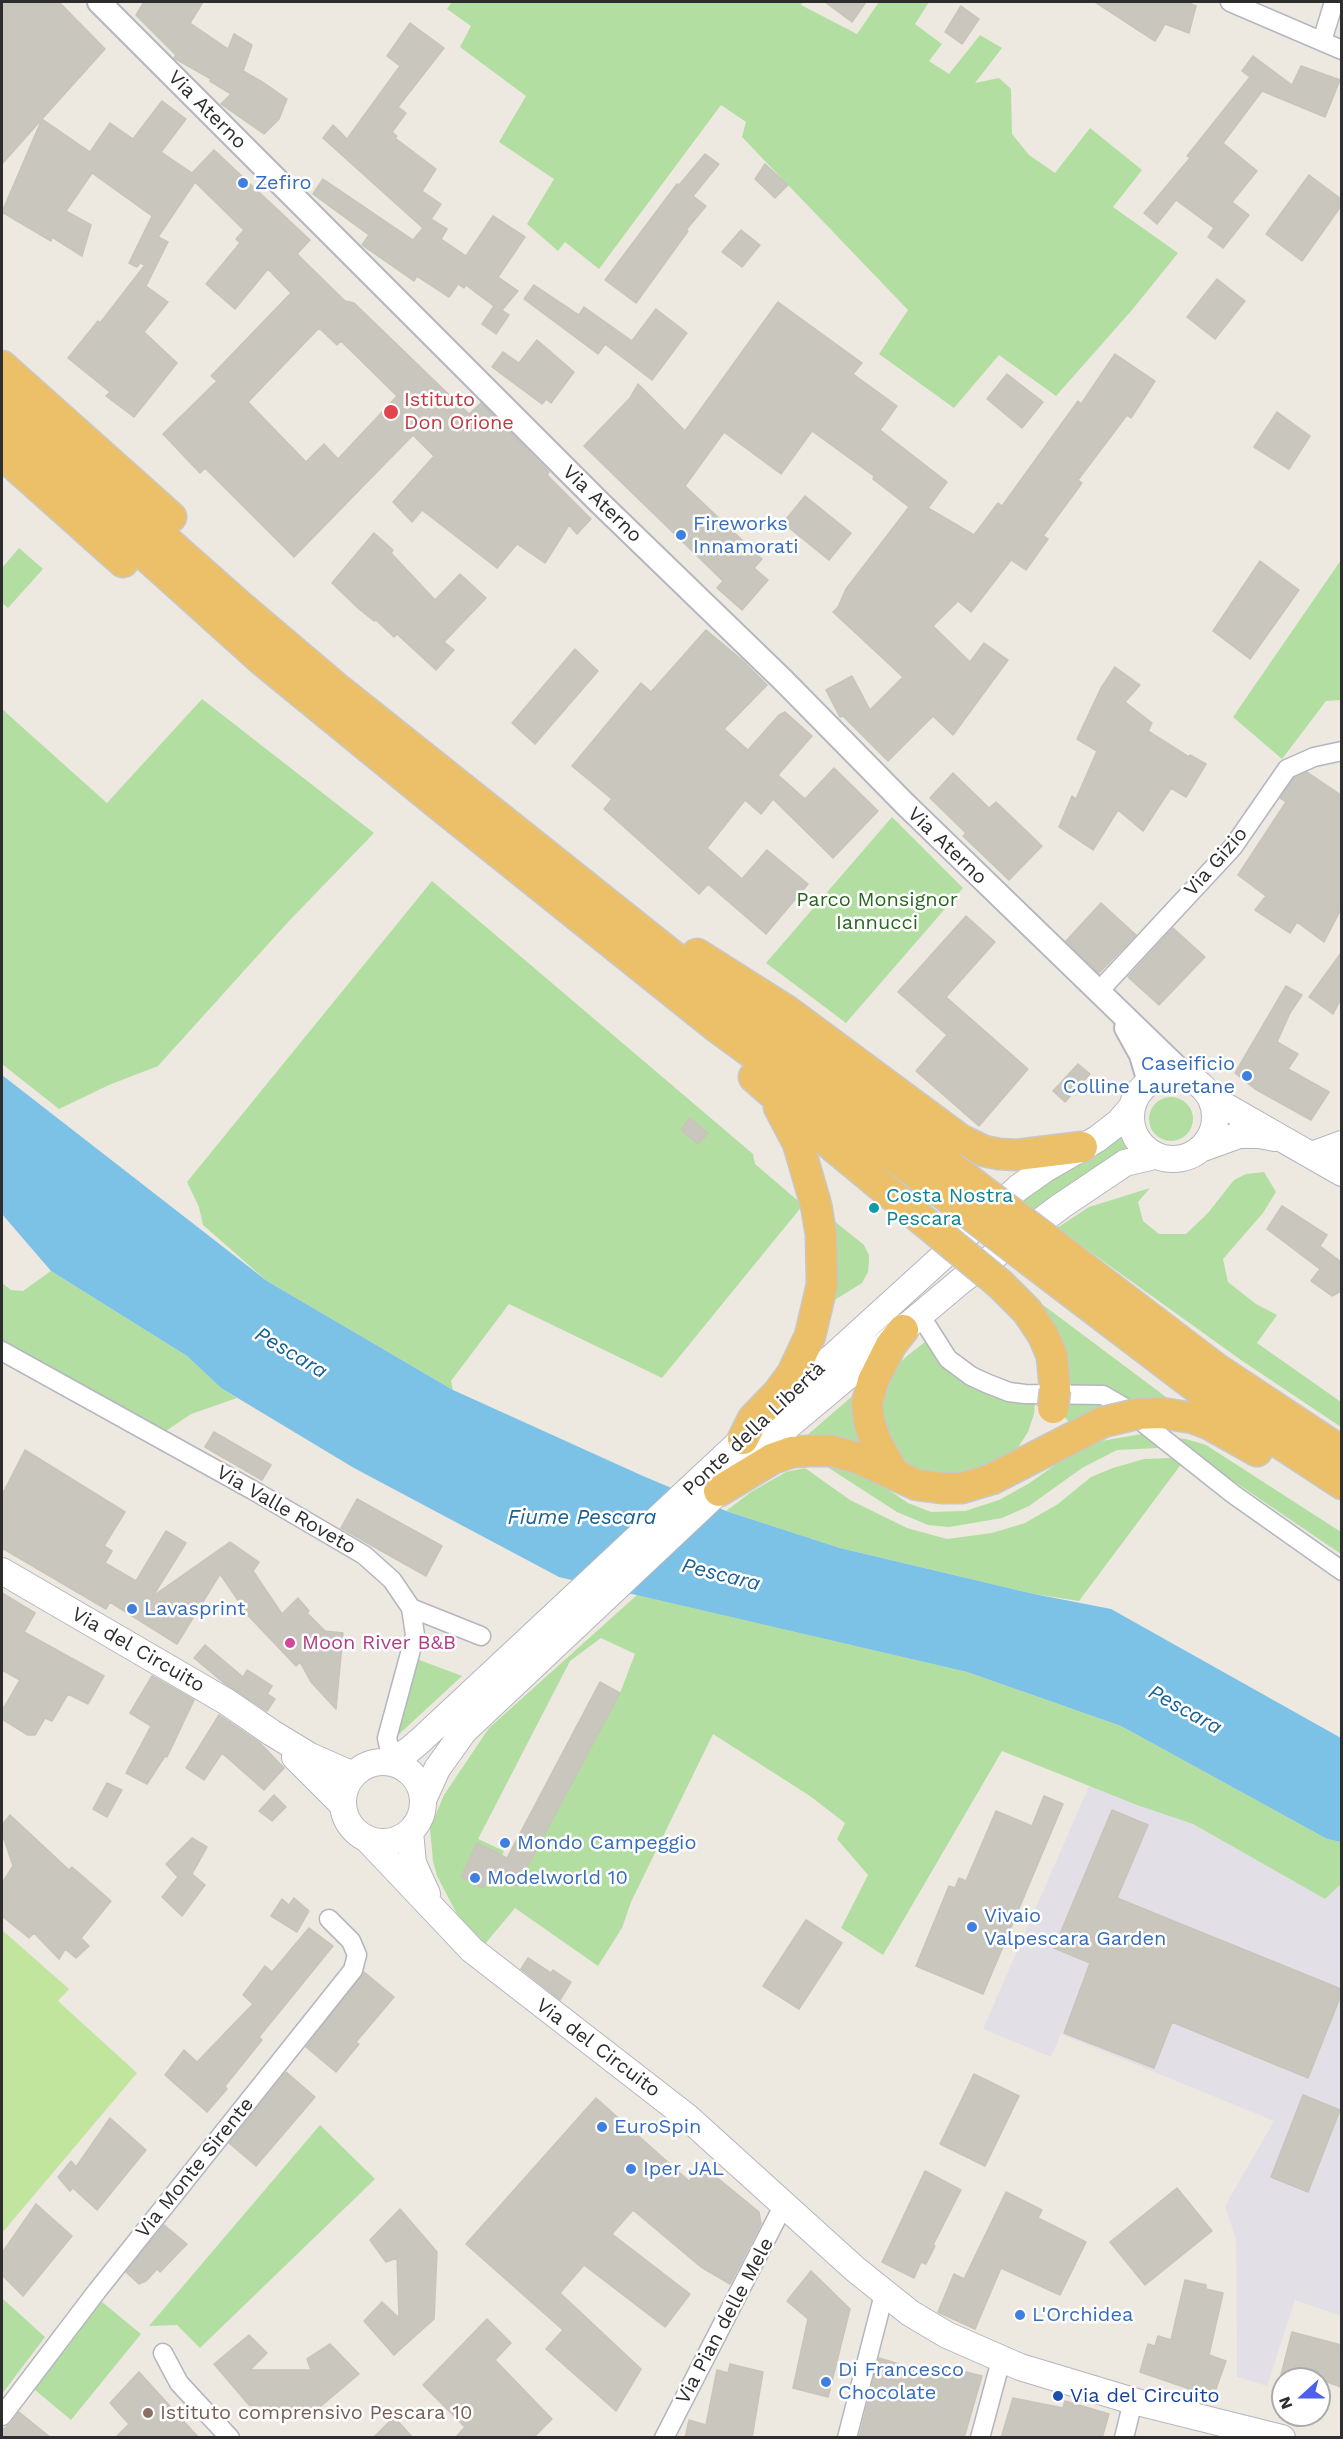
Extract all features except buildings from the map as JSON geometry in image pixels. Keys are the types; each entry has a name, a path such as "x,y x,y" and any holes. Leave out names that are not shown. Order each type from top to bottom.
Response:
{"highway":[{"path":"2,366 357,684 364,710"},
{"path":"2,395 240,606 364,710 758,1024 941,1176 1039,1250 1341,1452"},
{"path":"2,426 263,661 718,1028 941,1176"},
{"path":"2,454 186,616 375,773 438,804"},
{"path":"620,914 650,919 710,963 787,1011 961,1140 984,1150 1008,1155 1082,1147"},
{"path":"627,955 643,991 769,1089 834,1148 1000,1284 1027,1311 1043,1335 1052,1356 1054,1399 1043,1435 1025,1463"},
{"path":"743,1439 753,1419 776,1414 814,1322 822,1285 816,1205 798,1143 769,1089"},
{"path":"1039,1250 1208,1396 1341,1484"},
{"path":"892,1472 876,1442 869,1421 867,1403 873,1381 891,1345 912,1323"},
{"path":"719,1491 772,1459 808,1450 832,1451 858,1458 917,1485 962,1488 992,1479 1103,1422 1137,1414 1161,1413 1193,1418 1226,1432 1276,1463 1311,1464"}],"main road":[{"path":"1203,1148 1213,1133 1216,1115 1211,1098 1201,1085 1187,1077 1164,1076 1149,1083 1141,1090 1131,1108 1131,1123 1135,1137 1143,1148 1154,1156 1166,1160 1180,1160 1228,1137 1239,1135 1258,1135 1284,1141"},
{"path":"1211,1098 1341,1173"},
{"name":"Ponte della Libertà","path":"394,1762 486,1694 719,1491 776,1414 1018,1188 1108,1131 1131,1108"},
{"path":"1312,1155 1341,1144"},
{"name":"Ponte della Libertà","path":"776,1414 912,1323 962,1280 1061,1206 1125,1163 1154,1156"},
{"name":"Ponte della Libertà","path":"423,1800 437,1769 486,1694 743,1439"},
{"name":"Via del Circuito","path":"2,1571 227,1702 310,1756 353,1775"},
{"name":"Via del Circuito","path":"272,1733 343,1805"},
{"path":"394,1762 411,1773 417,1781 423,1800 421,1815 410,1832 400,1838 389,1842 366,1838 350,1824 343,1805 347,1784 353,1775 369,1764 394,1762"},
{"name":"Via del Circuito","path":"410,1832 413,1863 426,1892 448,1927"},
{"name":"Via del Circuito","path":"366,1838 448,1927 496,1970 686,2116 884,2294 947,2335 1001,2360 1075,2385 1282,2438"}],"street":[{"name":"Via Aterno","path":"99,2 601,504 714,612 913,813 1187,1077"},
{"path":"1230,2 1255,6 1341,50"},
{"path":"1322,41 1334,2"},
{"name":"Via Gizio","path":"1104,996 1233,847 1287,770 1314,757 1341,751"},
{"name":"Via Aterno","path":"1104,996 1138,1048 1149,1083"},
{"path":"912,1323 948,1359 971,1376 986,1383 1010,1392 1025,1394 1103,1395 1122,1406 1233,1494 1341,1571"},
{"name":"Via Valle Roveto","path":"2,1352 258,1493 364,1555 392,1580 411,1608 415,1635 387,1738 394,1762"},
{"path":"411,1608 481,1636"},
{"name":"Via Monte Sirente","path":"2,2416 97,2291 353,1970 357,1955 351,1941 329,1918"},
{"name":"Via Pian delle Mele","path":"664,2438 686,2392 738,2298 779,2214 786,2205"},
{"path":"847,2438 884,2294"},
{"path":"163,2354 179,2383 230,2438"},
{"path":"980,2438 1001,2360"},
{"path":"1124,2438 1133,2401"}],"shaded area":[{"path":"1089,1786 1193,1824 1325,1899 1341,1884 1341,2316 1295,2300 1273,2367 1271,2367 1267,2386 1237,2377 1236,2239 1225,2206 1274,2121 1061,2034 1051,2057 983,2029"}],"green space":[{"path":"452,2 803,2 801,5 857,34 879,2 929,2 915,24 942,44 929,61 949,74 980,35 1002,48 975,83 999,78 1011,89 1012,134 1029,155 1055,173 1090,128 1142,170 1113,207 1178,253 1132,310 1056,396 999,355 954,408 879,354 908,310 742,137 746,122 721,105 599,269 565,242 558,251 527,224 554,179 499,142 526,96 460,47 471,26 447,9"},
{"path":"19,548 43,569 8,608 2,603 2,568"},
{"path":"1341,560 1341,700 1326,701 1282,759 1233,717"},
{"path":"202,699 374,833 289,921 158,1066 109,1085 59,1109 2,1064 2,709 107,803"},
{"name":"Parco Monsignor Iannucci","path":"892,817 963,888 846,1023 766,963"},
{"path":"432,881 753,1154 755,1164 803,1205 662,1378 509,1304 451,1381 453,1390 267,1281 203,1225 199,1207 187,1182"},
{"path":"1171,1097 1180,1098 1187,1103 1192,1110 1192,1128 1187,1135 1180,1140 1171,1141 1162,1140 1155,1135 1150,1128 1149,1119 1150,1110 1155,1103 1162,1098"},
{"path":"1125,1133 1129,1144 1136,1152 1121,1156 1027,1214 1015,1206 1046,1179"},
{"path":"1264,1172 1276,1192 1263,1213 1223,1259 1228,1282 1256,1304 1277,1315 1257,1343 1341,1402 1341,1427 1241,1360 1057,1228 1089,1207 1150,1188 1138,1202 1143,1221 1159,1234 1186,1234 1208,1213 1234,1180 1246,1174"},
{"path":"833,1220 864,1245 869,1261 868,1272 862,1283 833,1301 837,1271"},
{"path":"51,1271 187,1356 221,1388 237,1398 191,1414 160,1435 2,1347 2,1283 11,1290 23,1291"},
{"path":"1007,1278 1178,1406 1082,1416 1069,1422 1057,1409"},
{"path":"930,1338 939,1362 974,1389 995,1396 1035,1403 1028,1432 1017,1449 1009,1456 976,1473 926,1473 907,1464 890,1442 880,1414 887,1375"},
{"path":"857,1392 863,1444 797,1444"},
{"path":"1142,1434 1186,1439 1206,1445 1341,1532 1341,1554 1195,1455 1158,1448 1117,1450 1082,1468 1029,1506 1002,1518 949,1527 928,1525 897,1512 818,1461 836,1463 883,1486 908,1503 931,1512 965,1511 999,1500 1028,1484 1078,1449 1101,1441"},
{"path":"1172,1458 1182,1463 1079,1601 1034,1594 840,1548 726,1511 751,1492 786,1472 805,1468 850,1500 907,1528 947,1539 992,1533 1025,1523 1058,1504 1091,1477 1144,1459"},
{"path":"637,1595 967,1672 1121,1726 1327,1839 1341,1842 1341,1884 1325,1899 1193,1824 1137,1805 1002,1751 883,1955 841,1928 868,1875 837,1839 845,1823 810,1796 713,1734 631,1902 622,1928 598,1966 515,1908 485,1944 457,1914 437,1876 430,1828 444,1795 489,1728","holes":["601,1638 635,1654 620,1693 517,1885 495,1873 504,1851 478,1839 570,1661"]},
{"path":"414,1658 462,1676 396,1737"},
{"path":"2,1930 69,1989 58,2001 137,2073 2,2233"},
{"path":"320,2125 375,2179 200,2348 177,2325 149,2326"},
{"path":"96,2297 141,2334 71,2420 29,2385"},
{"path":"2,2298 45,2337 2,2394"}],"water":[{"name":"Fiume Pescara","path":"2,1075 267,1281 453,1390 726,1511 840,1548 1034,1594 1111,1609 1341,1738 1341,1842 1327,1839 1121,1726 967,1672 559,1577 354,1468 221,1388 187,1356 51,1271 2,1214"}],"place":[{"name":"Zefiro","path":"243,183"},
{"name":"Istituto Don Orione","path":"391,412"},
{"name":"Fireworks Innamorati","path":"681,535"},
{"name":"Caseificio Colline Lauretane","path":"1247,1076"},
{"name":"Costa Nostra Pescara","path":"874,1208"},
{"name":"Lavasprint","path":"132,1609"},
{"name":"Moon River B&B","path":"290,1643"},
{"name":"Mondo Campeggio","path":"505,1843"},
{"name":"Modelworld 10","path":"475,1878"},
{"name":"Vivaio Valpescara Garden","path":"972,1927"},
{"name":"EuroSpin","path":"602,2127"},
{"name":"Iper JAL","path":"631,2169"},
{"name":"L'Orchidea","path":"1020,2315"},
{"name":"Di Francesco Chocolate","path":"826,2382"},
{"name":"Via del Circuito","path":"1058,2396"},
{"name":"Istituto comprensivo Pescara 10","path":"148,2413"}],"water label":[{"name":"Pescara","path":"291,1353"},
{"name":"Pescara","path":"721,1575"},
{"name":"Pescara","path":"1185,1710"}]}
